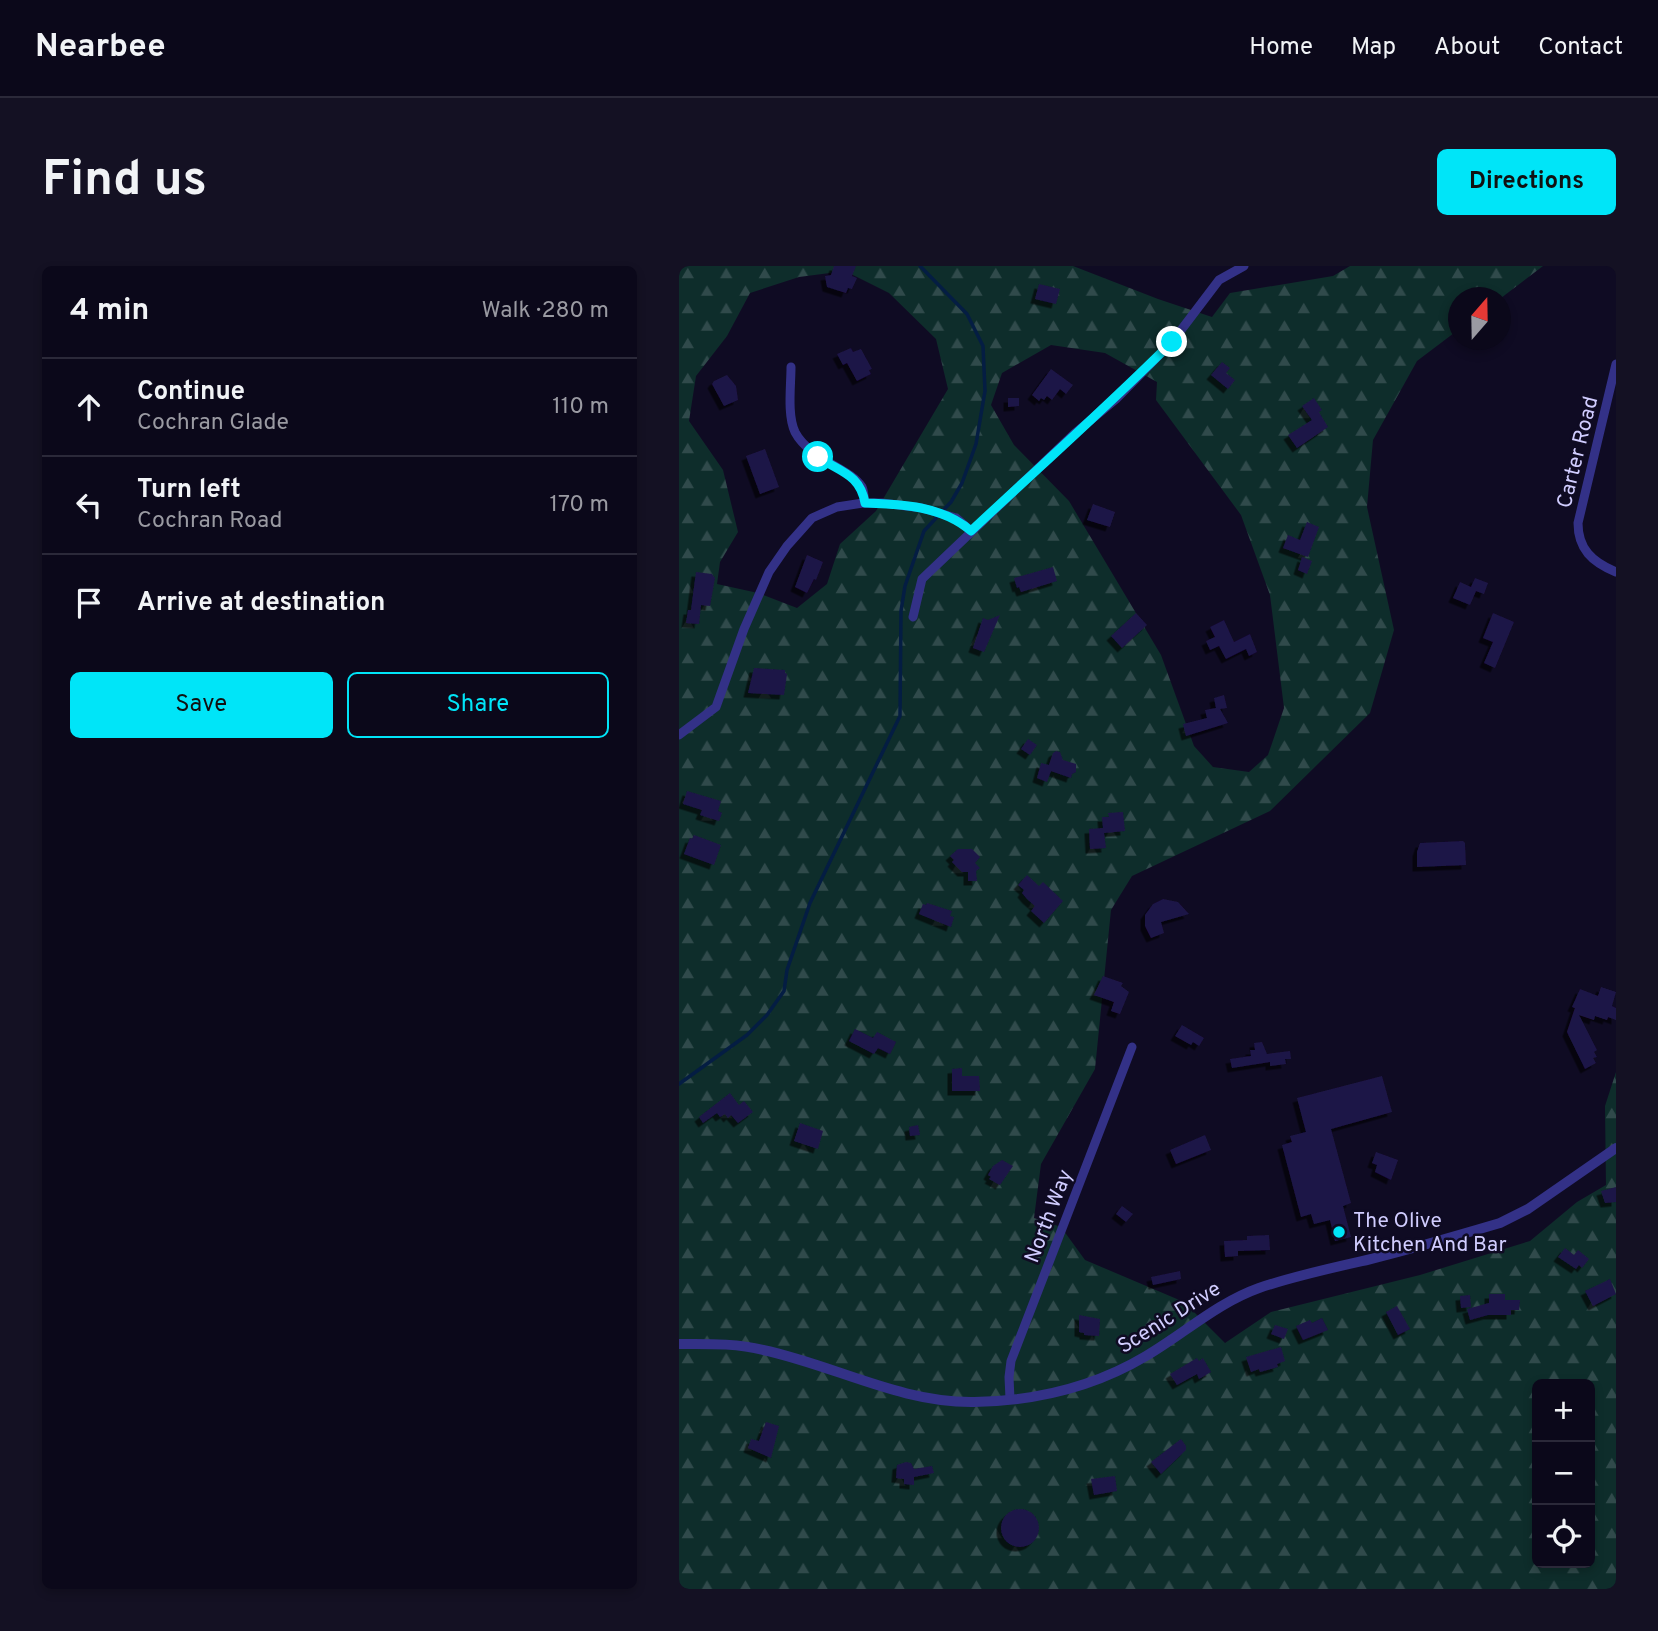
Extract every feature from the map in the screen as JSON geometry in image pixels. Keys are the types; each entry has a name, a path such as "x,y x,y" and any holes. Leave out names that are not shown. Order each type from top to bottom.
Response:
{"street":[{"path":"913,617 922,579 1074,434 1116,399 1172,342 1219,280 1244,266"},
{"name":"Carter Road","path":"1616,365 1578,523 1578,536 1590,558 1616,572"},
{"path":"791,367 792,418 795,432 818,457 857,482 862,488 865,503"},
{"path":"679,734 716,707 744,629 769,572 811,518 837,507 865,503 922,508 956,518 971,531"},
{"name":"North Way","path":"1010,1399 1011,1361 1132,1047"},
{"name":"Scenic Drive","path":"679,1344 718,1343 764,1350 877,1385 944,1400 973,1402 1037,1396 1073,1388 1123,1369 1147,1356 1216,1308 1260,1288 1500,1223 1528,1209 1616,1147"}],"green space":[{"path":"679,266 1073,266 1212,317 1230,293 1333,276 1350,266 1543,266 1511,290 1511,287 1448,287 1448,338 1417,361 1373,440 1367,507 1394,630 1370,713 1270,811 1132,876 1111,910 1095,1069 1041,1164 1034,1218 1061,1227 1085,1260 1184,1302 1225,1343 1271,1312 1420,1275 1530,1241 1577,1202 1606,1185 1605,1106 1616,1072 1616,1589 679,1589","holes":["845,271 889,293 936,339 948,389 876,511 840,544 827,584 797,608 758,593 717,584 720,562 738,532 723,470 689,421 696,376 727,336 750,293 799,277","1051,345 1105,353 1157,382 1156,400 1241,515 1270,595 1284,708 1268,755 1249,772 1213,767 1194,746 1161,655 1069,501 1014,445 991,405 1002,373"]}],"building":[{"path":"834,266 856,266 852,276 857,278 852,289 848,288 846,293 827,287 825,276 831,275"},
{"path":"1039,284 1060,289 1056,304 1035,299"},
{"path":"851,348 853,352 861,349 872,369 869,370 871,374 857,381 847,363 843,365 837,354"},
{"path":"1222,362 1230,368 1226,373 1235,380 1228,389 1211,375"},
{"path":"1051,369 1073,385 1066,394 1060,389 1052,400 1047,396 1039,401 1032,395"},
{"path":"727,375 736,386 738,400 724,406 712,384"},
{"path":"1008,398 1019,398 1019,406 1008,407"},
{"path":"1314,398 1328,427 1297,448 1288,435 1312,420 1302,406"},
{"path":"765,449 779,487 760,494 746,456"},
{"path":"1093,504 1115,512 1110,527 1087,520"},
{"path":"1307,522 1319,527 1308,557 1283,548 1288,535 1300,540"},
{"path":"807,555 823,562 807,593 795,587"},
{"path":"1302,557 1312,561 1307,574 1298,570"},
{"path":"1053,567 1057,581 1021,592 1019,587 1017,588 1014,578"},
{"path":"696,572 712,574 715,578 710,606 701,605 699,624 686,623 688,610 691,610"},
{"path":"1475,578 1488,583 1484,594 1476,591 1470,605 1453,598 1460,582 1471,587"},
{"path":"1136,613 1147,625 1122,648 1111,636"},
{"path":"1493,613 1514,622 1495,668 1484,663 1493,642 1483,638"},
{"path":"1000,615 984,652 973,648 983,618 988,620"},
{"path":"1224,620 1234,642 1250,634 1257,652 1249,656 1246,649 1226,659 1219,646 1210,650 1206,641 1215,637 1210,627"},
{"path":"754,668 785,670 787,674 784,695 748,693"},
{"path":"1224,695 1227,708 1220,709 1228,723 1186,736 1183,724 1207,718 1205,710 1216,708 1214,698"},
{"path":"1028,739 1037,745 1030,755 1021,749"},
{"path":"1056,751 1060,752 1063,760 1076,764 1076,772 1071,778 1051,771 1047,782 1037,778 1041,763 1049,765"},
{"path":"687,791 721,801 718,811 722,813 719,821 700,815 702,810 683,804"},
{"path":"1123,812 1125,831 1104,833 1106,848 1090,849 1089,829 1103,828 1102,817 1109,817 1108,813"},
{"path":"694,835 721,845 714,865 684,854 690,838"},
{"path":"1463,841 1466,865 1417,867 1420,843"},
{"path":"958,849 972,849 980,857 975,863 980,868 976,871 977,881 968,881 968,872 962,872 952,862 954,860 950,856"},
{"path":"1027,875 1039,886 1043,882 1063,901 1044,923 1031,911 1035,906 1018,885"},
{"path":"1163,899 1178,902 1189,914 1161,922 1164,933 1151,938 1145,926 1145,915 1153,904"},
{"path":"923,904 952,911 950,916 954,917 951,927 919,914"},
{"path":"1103,976 1123,983 1121,986 1129,992 1120,1014 1111,1011 1114,1002 1094,995"},
{"path":"1601,987 1616,992 1612,1006 1616,1008 1616,1020 1595,1016 1594,1020 1579,1015 1597,1050 1594,1052 1597,1057 1593,1058 1596,1063 1585,1069 1567,1032 1575,1008 1572,1007 1580,989 1598,996"},
{"path":"1182,1025 1204,1038 1199,1046 1193,1042 1191,1045 1175,1036"},
{"path":"855,1029 873,1038 877,1032 896,1042 890,1054 878,1048 874,1054 849,1041"},
{"path":"1262,1042 1267,1054 1290,1051 1291,1059 1285,1059 1286,1064 1270,1066 1270,1062 1232,1068 1230,1059 1251,1056 1250,1050 1255,1050 1254,1043"},
{"path":"962,1068 962,1076 979,1076 980,1091 952,1091 952,1069"},
{"path":"1382,1076 1392,1112 1331,1129 1351,1203 1343,1206 1351,1237 1335,1241 1330,1220 1314,1224 1311,1214 1301,1217 1282,1145 1292,1142 1290,1136 1306,1132 1297,1098"},
{"path":"730,1093 739,1105 744,1101 753,1112 738,1123 731,1115 728,1118 725,1114 720,1117 717,1113 703,1123 699,1117"},
{"path":"800,1123 823,1131 818,1149 794,1141"},
{"path":"918,1125 920,1135 910,1136 909,1127"},
{"path":"1205,1135 1211,1150 1176,1164 1170,1150"},
{"path":"1376,1152 1398,1160 1391,1180 1375,1172 1377,1165 1372,1163"},
{"path":"1002,1160 1013,1166 1000,1185 989,1179 991,1177 988,1175 993,1166"},
{"path":"1616,1187 1616,1202 1605,1203 1601,1191"},
{"path":"1122,1206 1133,1214 1126,1222 1116,1214"},
{"path":"1269,1235 1270,1250 1238,1251 1238,1256 1225,1257 1224,1241"},
{"path":"1565,1248 1574,1255 1578,1250 1589,1259 1582,1268 1579,1265 1576,1269 1558,1257"},
{"path":"1180,1271 1181,1279 1153,1285 1151,1277"},
{"path":"1610,1279 1616,1294 1593,1306 1585,1291"},
{"path":"1489,1294 1505,1294 1505,1300 1520,1300 1519,1310 1511,1310 1511,1315 1488,1315 1470,1320 1467,1309 1489,1303"},
{"path":"1470,1295 1471,1307 1461,1308 1460,1296"},
{"path":"1397,1306 1410,1329 1398,1335 1386,1312"},
{"path":"1079,1315 1100,1319 1099,1336 1079,1332"},
{"path":"1322,1318 1328,1330 1303,1340 1296,1326"},
{"path":"1275,1325 1288,1329 1284,1339 1271,1334"},
{"path":"1281,1347 1285,1361 1277,1364 1278,1367 1251,1372 1246,1357"},
{"path":"1197,1358 1199,1361 1203,1358 1211,1372 1199,1379 1197,1374 1177,1385 1170,1374"},
{"path":"766,1422 779,1426 771,1458 748,1448 751,1439 759,1441"},
{"path":"1181,1439 1186,1450 1161,1474 1151,1462"},
{"path":"911,1463 914,1469 932,1466 934,1473 914,1477 914,1485 904,1484 904,1479 896,1478 897,1465"},
{"path":"1115,1476 1117,1491 1094,1495 1091,1479"},
{"path":"1020,1509 1034,1514 1039,1528 1034,1542 1020,1547 1006,1542 1001,1528 1006,1514"}],"waterway":[{"path":"679,1084 747,1035 767,1015 784,991 787,970 810,903 900,716 901,611 905,586 924,531 951,502 962,483 976,444 985,391 983,346 967,314 920,266"}],"place":[{"name":"The Olive Kitchen And Bar","path":"1339,1232"}],"route":[{"path":"818,457 857,482 862,488 865,503 922,508 956,518 971,531 1074,434 1116,399 1172,342"}]}
